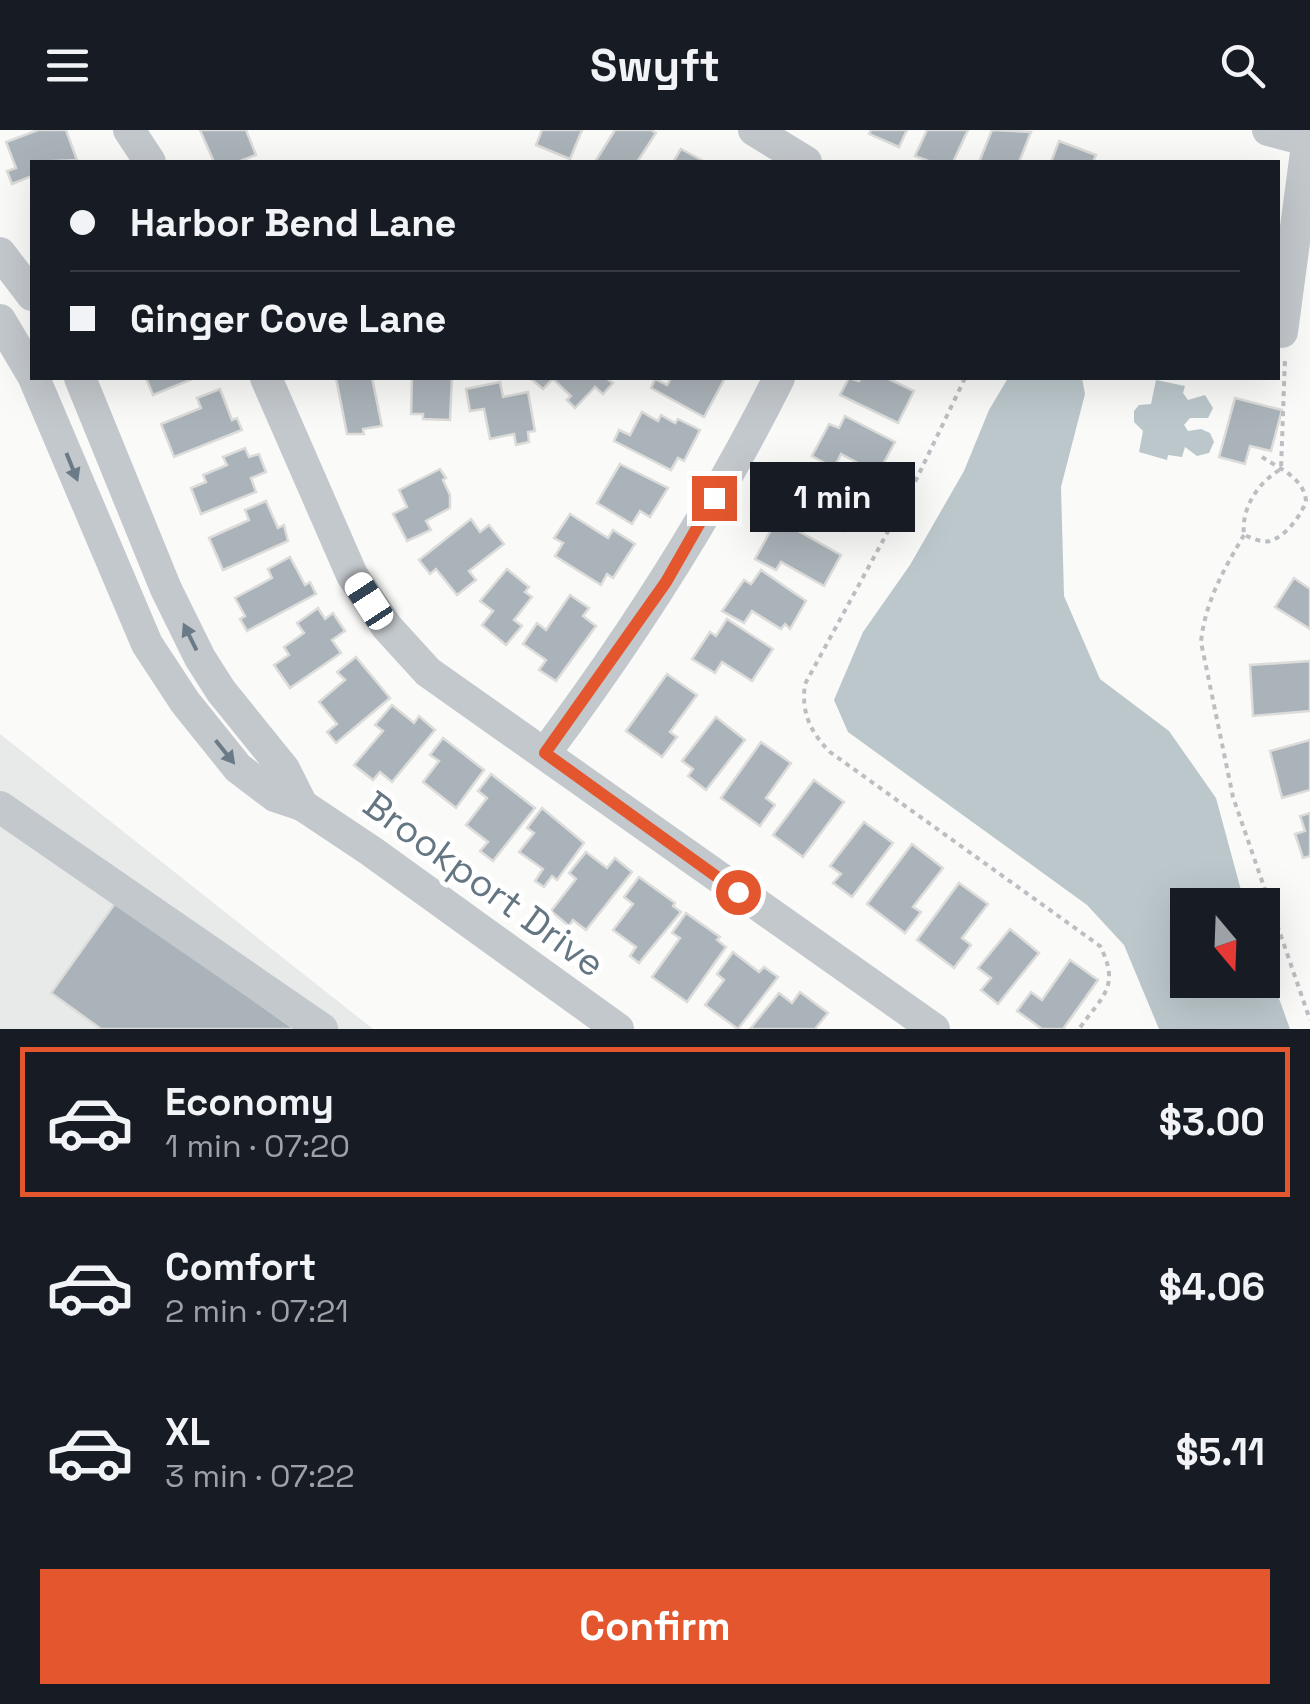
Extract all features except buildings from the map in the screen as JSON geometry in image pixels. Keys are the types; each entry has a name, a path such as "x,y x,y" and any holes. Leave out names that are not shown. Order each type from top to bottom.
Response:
{"street":[{"path":"129,130 149,160"},
{"path":"754,130 803,160"},
{"path":"1268,130 1308,135 1289,333"},
{"path":"0,253 30,291"},
{"name":"Brookport Drive","path":"0,320 30,369"},
{"name":"Brookport Drive","path":"36,380 147,644 185,702 238,768 274,796 302,804 618,1029"},
{"name":"Brookport Drive","path":"81,380 166,589 200,658 221,691 284,769 302,804"},
{"path":"267,380 352,575 387,627 428,672 934,1029"},
{"path":"545,753 666,582 778,380"},
{"path":"0,806 322,1029"}],"path":[{"path":"1289,333 1281,469 1244,510 1244,536 1203,618 1201,642 1233,796 1310,1020"},
{"path":"965,380 805,684 806,714 810,731 830,752 1100,946 1111,976 1109,986 1079,1029"},
{"path":"1244,536 1272,540 1302,511 1306,493 1300,482 1262,457"}],"shaded area":[{"path":"1007,380 1082,380 1085,394 1061,487 1064,596 1100,679 1169,731 1216,798 1240,888 1170,888 1170,998 1279,998 1290,1029 1159,1029 1124,945 1087,905 848,732 834,700 863,632 910,565 964,471 989,410"},
{"path":"1156,380 1185,386 1183,393 1188,400 1205,395 1213,408 1208,418 1190,418 1184,425 1188,431 1201,429 1210,433 1214,442 1209,453 1197,456 1185,447 1182,457 1168,455 1167,460 1139,452 1143,431 1134,422 1134,411 1139,405 1151,404"},
{"path":"0,734 373,1029 0,1029"}],"route":[{"path":"714,498 666,582 545,753 738,892"}]}
